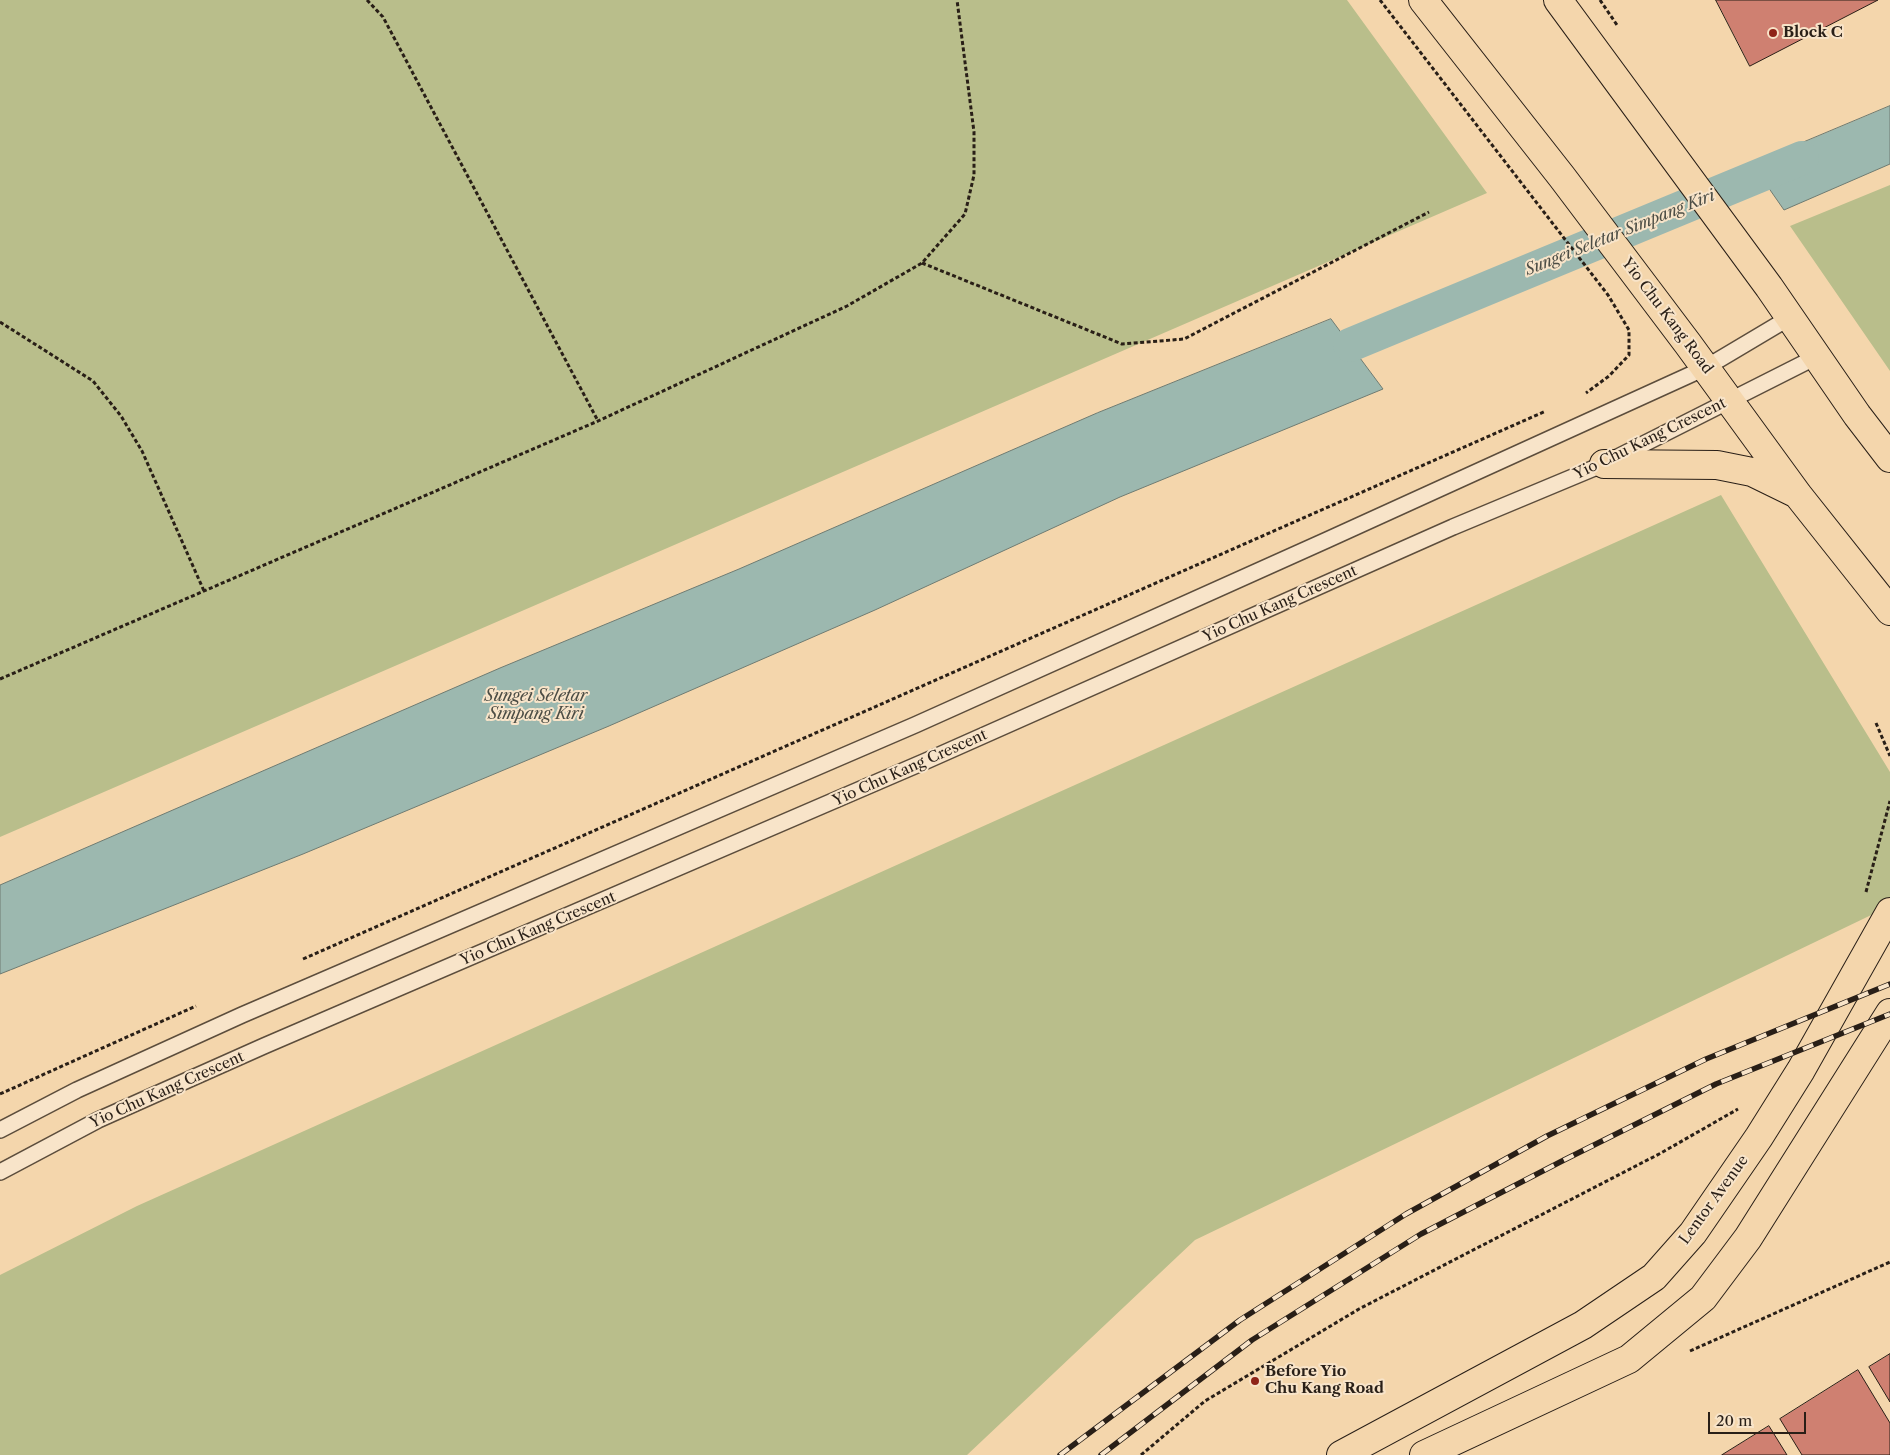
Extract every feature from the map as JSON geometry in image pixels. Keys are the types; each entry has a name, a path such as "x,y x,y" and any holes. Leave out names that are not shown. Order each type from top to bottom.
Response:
{"main road":[{"name":"Yio Chu Kang Road","path":"1423,0 1562,177 1798,495 1890,611"},
{"path":"1558,0 1769,287 1816,357 1890,458"},
{"path":"1604,464 1717,465 1752,472 1798,495"},
{"name":"Lentor Avenue","path":"1341,1455 1583,1325 1654,1277 1694,1233 1759,1137 1801,1070 1890,912"},
{"path":"1424,1455 1629,1360 1703,1298 1748,1238 1890,1014"}],"lane":[{"path":"0,1130 76,1090 225,1023 915,725 1705,368 1789,318"},
{"name":"Yio Chu Kang Crescent","path":"0,1172 98,1120 264,1046 926,761 1453,527 1604,464 1816,357"}],"path":[{"path":"367,0 383,17 598,421"},
{"path":"0,679 598,421 847,306 922,263 965,214 974,175 974,132 957,0"},
{"path":"1380,0 1608,295 1629,330 1629,355 1610,376 1588,392 1579,396"},
{"path":"922,263 1122,344 1184,339 1429,212"},
{"path":"0,322 93,381 121,416 142,451 204,591"},
{"path":"376,927 1552,408"},
{"path":"1876,723 1890,756"},
{"path":"1864,899 1890,801"},
{"path":"1141,1455 1205,1401 1359,1309 1661,1153 1746,1105"}],"green space":[{"path":"0,0 1347,0 1487,193 0,837"},
{"path":"1890,185 1890,371 1790,226"},
{"path":"1721,495 1890,772 1890,906 1195,1240 967,1455 0,1455 0,1275 137,1206"}],"water":[{"path":"1890,106 1890,164 1784,210 1752,164"},
{"name":"Sungei Seletar Simpang Kiri","path":"1331,319 1383,389 1120,497 875,610 609,726 303,854 0,974 0,885 500,668 739,569 1097,413"}],"building":[{"name":"Block C","path":"1716,0 1878,0 1750,66"},
{"path":"1890,1354 1890,1402 1869,1367"},
{"path":"1858,1370 1890,1423 1890,1455 1802,1455 1780,1419"},
{"path":"1769,1426 1787,1455 1722,1455"}],"waterway":[{"name":"Sungei Seletar Simpang Kiri","path":"1350,345 1802,158"}],"railway":[{"path":"1060,1455 1240,1320 1406,1214 1547,1136 1706,1059 1890,984"},
{"path":"1101,1455 1252,1340 1421,1234 1716,1084 1890,1014"}],"place":[{"name":"Block C","path":"1773,33"},
{"name":"Before Yio Chu Kang Road","path":"1255,1381"}]}
